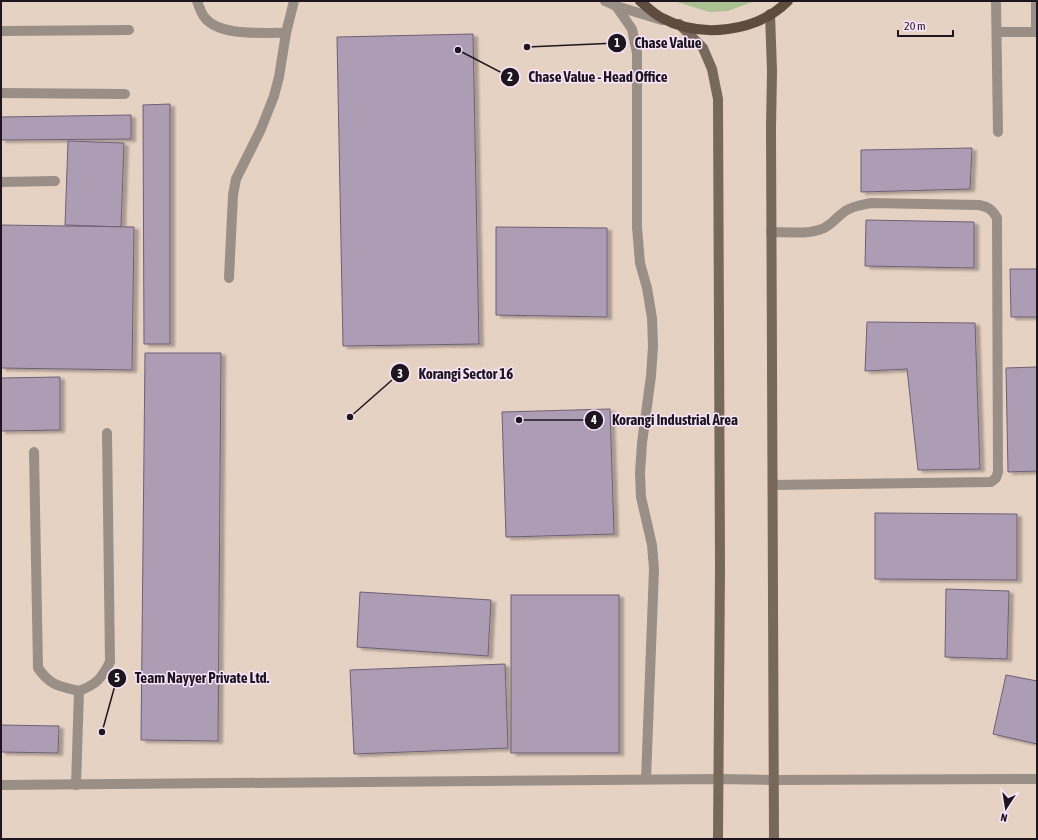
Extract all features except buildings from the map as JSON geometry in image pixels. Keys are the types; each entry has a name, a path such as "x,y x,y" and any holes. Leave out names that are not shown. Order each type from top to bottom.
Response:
{"main road":[{"path":"640,1 662,18 702,30 723,30 753,23 780,9 788,1"},
{"path":"770,14 772,71 771,232 774,839"},
{"path":"679,24 703,48 712,69 718,99 720,559 718,839"}],"street":[{"path":"197,1 205,18 215,26 227,30 286,33"},
{"path":"229,278 233,194 236,179 261,129 274,96 279,77 286,33 294,1"},
{"path":"605,1 616,6 679,24"},
{"path":"996,1 998,132"},
{"path":"997,32 1036,32 1036,1"},
{"path":"616,6 632,29 636,53 637,227 640,263 647,288 652,318 653,346 651,376 642,443 640,473 641,497 652,546 654,569 646,779"},
{"path":"1,31 129,30"},
{"path":"1,93 125,94"},
{"path":"1,182 55,181"},
{"path":"771,232 810,232 824,228 834,222 845,211 871,203 988,206 997,218 998,472 996,478 991,482 773,485"},
{"path":"34,452 38,668 47,680 60,686 79,691 92,686 103,675 110,662 107,434"},
{"path":"76,785 79,691"},
{"path":"1,785 646,779 1037,779"}],"shaded area":[{"path":"1,1 1037,1 1037,839 1,839"}],"green space":[{"path":"674,1 755,1 728,11 709,12"}],"place":[{"name":"Chase Value","path":"527,47"},
{"name":"Chase Value - Head Office","path":"458,50"},
{"name":"Korangi Sector 16","path":"350,417"},
{"name":"Korangi Industrial Area","path":"519,420"},
{"name":"Team Nayyer Private Ltd.","path":"102,732"}]}
